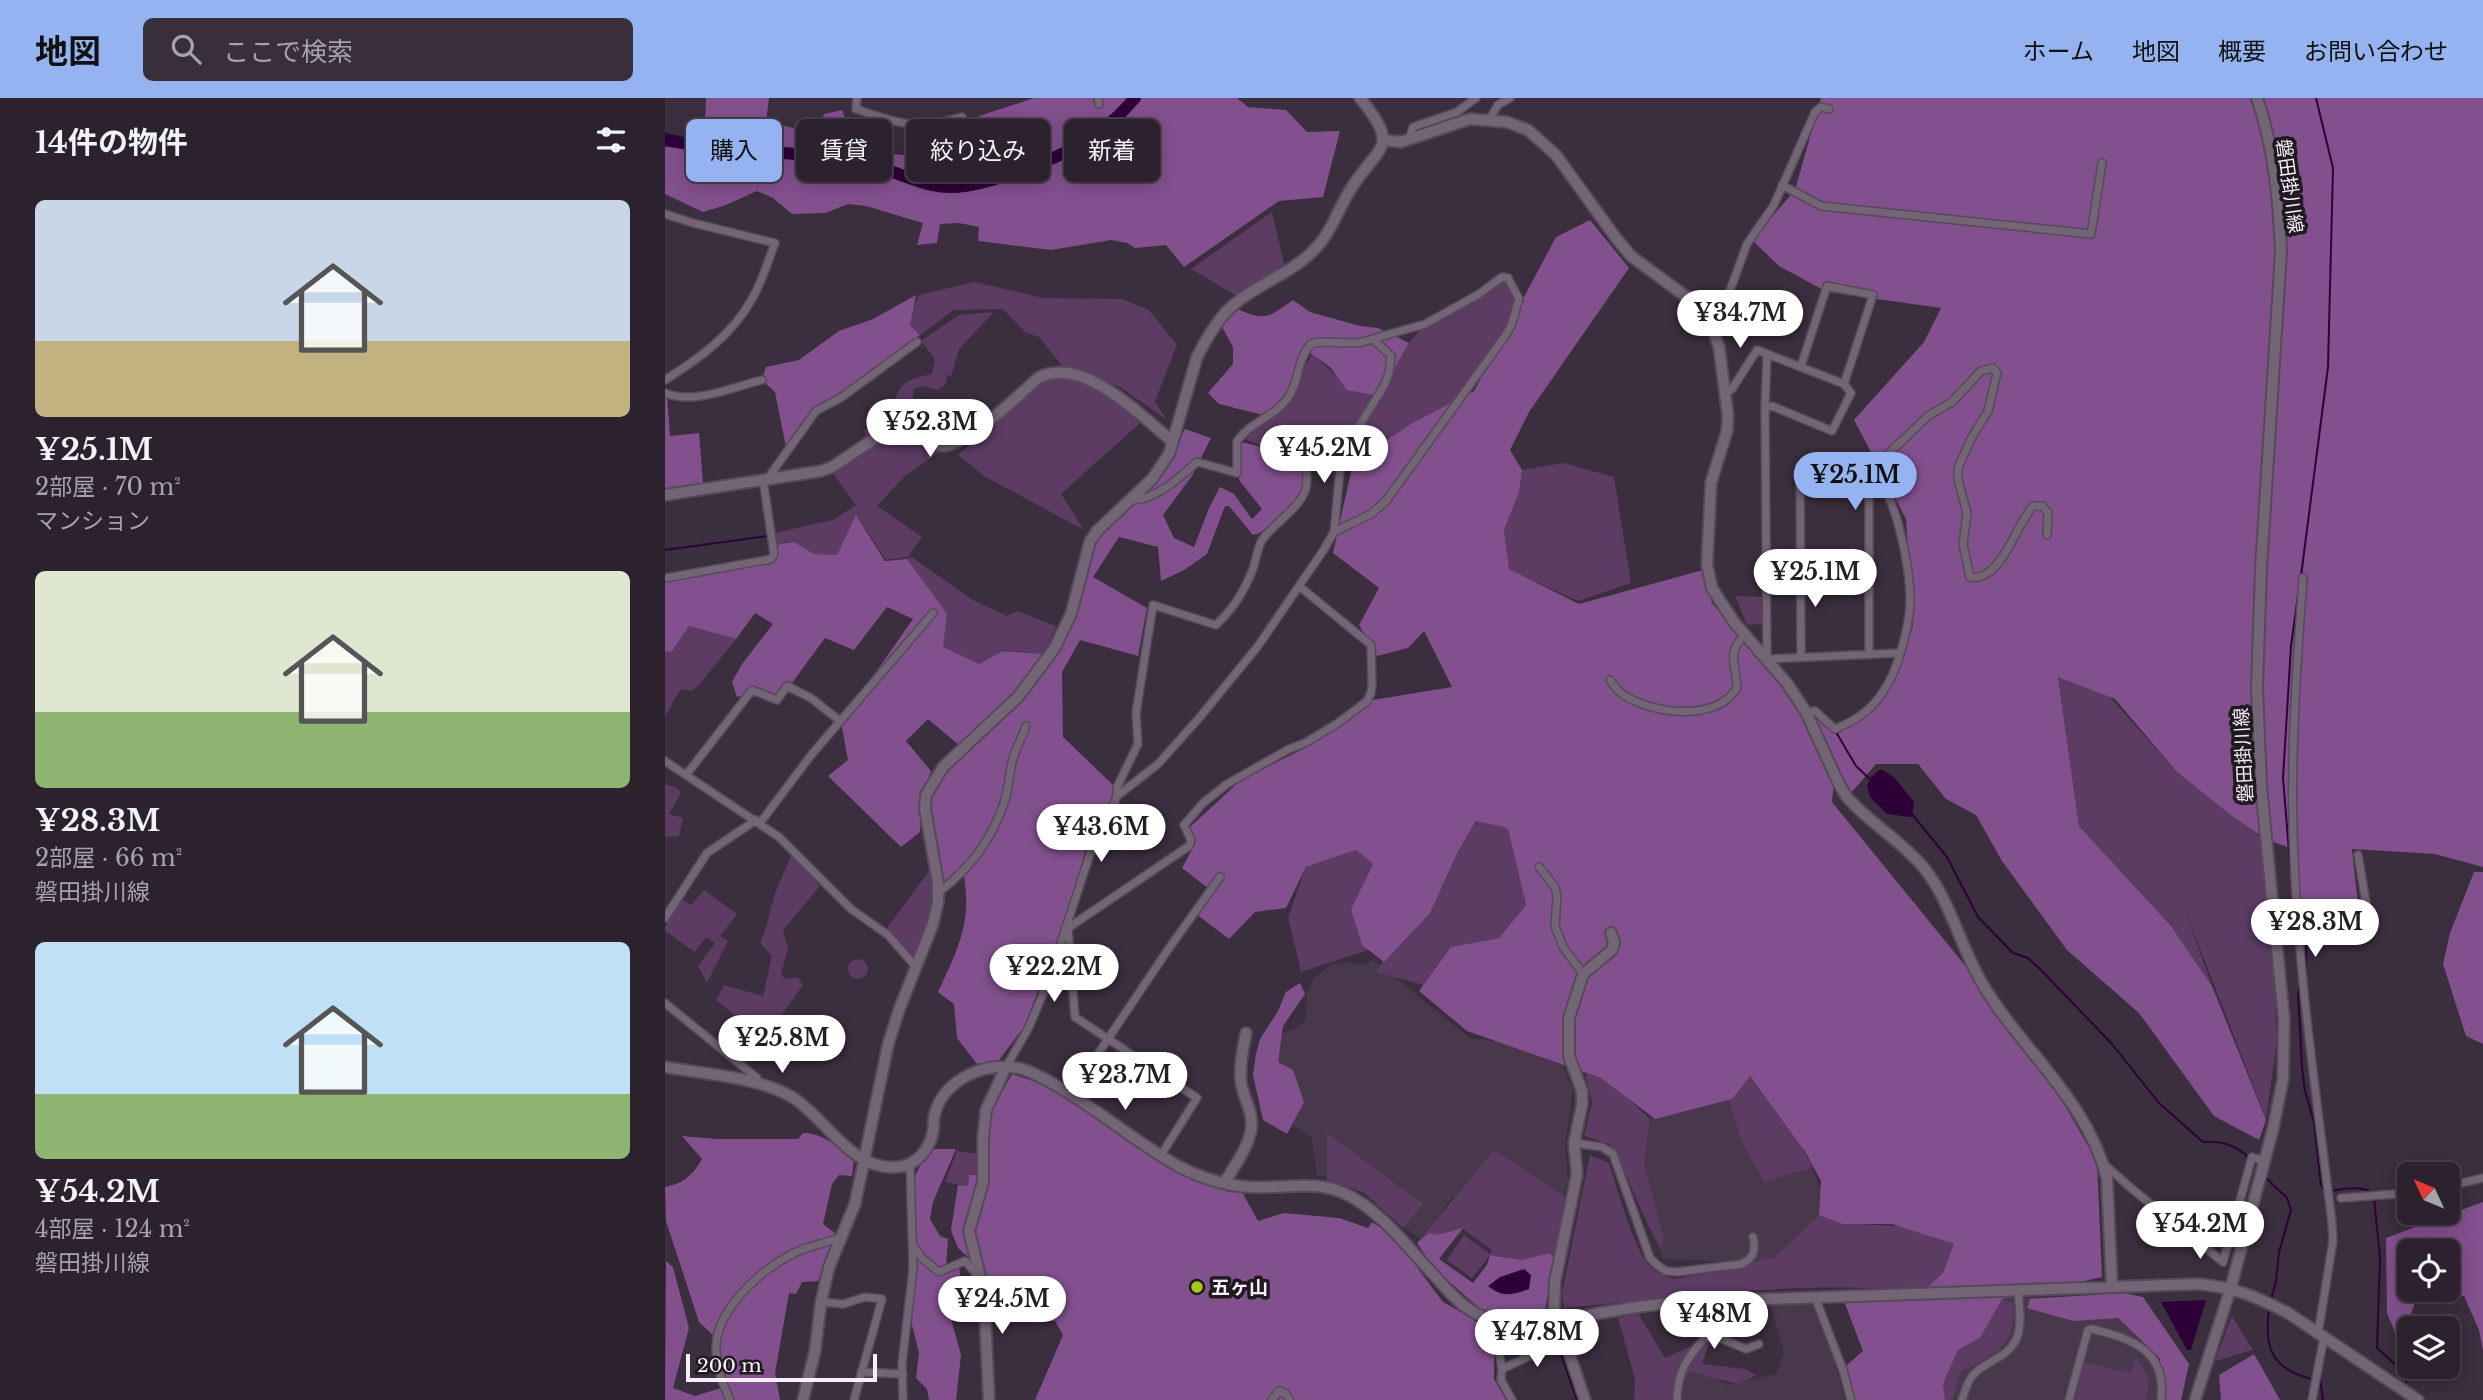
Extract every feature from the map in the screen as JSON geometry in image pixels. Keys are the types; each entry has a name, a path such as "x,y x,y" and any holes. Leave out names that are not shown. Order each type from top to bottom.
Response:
{"street":[{"path":"857,98 856,109 902,124 937,124 962,117"},
{"path":"803,1400 815,1352 821,1302 829,1267 855,1204 888,1045 933,923 939,892 925,809 930,785 943,766 1018,697 1054,649 1071,614 1090,541 1161,467 1173,442 1197,357 1226,312 1251,293 1290,271 1317,248 1351,188 1381,150 1383,140 1379,122 1360,98"},
{"path":"1409,139 1413,127 1457,112 1476,98"},
{"path":"1489,120 1498,105 1510,98"},
{"name":"磐田掛川線","path":"2195,1400 2231,1287 2283,1079 2284,1019 2262,786 2257,687 2261,568 2281,252 2276,190 2257,98"},
{"path":"1707,318 1728,296 1747,244 1774,205 1815,111 1821,107 1829,109"},
{"path":"1383,140 1401,142 1460,121 1507,122 1528,130 1548,145 1631,256 1696,304 1707,318 1719,347 1727,431 1711,483 1707,565 1712,588 1718,600 1786,682 1806,712 1837,782 1846,796 1917,860 1931,877 1982,983 2000,1010 2067,1094 2091,1135 2107,1179 2112,1287"},
{"path":"1782,185 1821,206 2091,234 2102,163"},
{"path":"665,214 775,243 753,298 729,331 705,353 665,380"},
{"path":"1129,500 1141,500 1182,475 1197,462 1237,473 1237,441 1254,423 1275,411 1287,400 1300,361 1311,344 1358,344 1425,324 1444,316 1502,277 1508,278 1517,293 1518,304 1505,336 1395,491 1371,514 1333,532"},
{"path":"1801,366 1827,286 1873,295 1844,384"},
{"path":"989,1400 984,1293 969,1231 983,1182 986,1110 1029,1027 1048,982 1094,842 1118,796 1128,785 1158,764 1258,646 1333,532 1340,469 1347,444 1384,386 1389,373 1391,356 1374,340"},
{"path":"665,578 771,559 774,554 765,479 816,411 842,397 917,342"},
{"path":"1725,394 1732,389 1757,350 1844,384 1851,393 1832,431 1772,406 1765,408"},
{"path":"1767,354 1767,659"},
{"path":"1882,460 1928,416 1952,401 1981,371 1993,368 1997,373 1990,404 1958,468 1958,480 1967,513 1963,544 1970,577 1981,577 2001,559 2033,506 2042,506 2047,513 2047,535"},
{"path":"665,495 821,471 832,467 886,431 895,429 914,432 925,440 942,446 961,442 1038,377 1048,372 1069,374 1105,387 1173,442"},
{"path":"665,393 683,398 696,397 762,380"},
{"path":"1118,796 1117,787 1138,744 1136,713 1153,605 1216,625 1241,598 1261,541 1302,496 1308,477 1306,460 1310,454 1347,444"},
{"path":"1801,657 1800,466 1864,464 1877,475 1895,510 1906,557 1910,605 1899,653 1883,692 1858,718 1835,729 1815,710 1806,712"},
{"path":"1868,654 1869,467"},
{"path":"1767,562 1869,558"},
{"path":"2303,578 2292,754 2297,917 2333,1241 2312,1400"},
{"path":"1066,927 1189,846 1191,840 1184,825 1213,794 1254,768 1305,743 1367,701 1372,685 1371,645 1299,586"},
{"path":"665,918 707,853 758,821 933,613"},
{"path":"1610,680 1624,696 1658,708 1684,711 1714,708 1733,695 1737,688 1733,670 1734,656 1736,645 1745,635"},
{"path":"1767,659 1899,653"},
{"path":"686,775 752,690 777,701 787,686 811,698 840,721"},
{"path":"939,892 966,870 992,831 1004,803 1012,761 1026,726"},
{"path":"665,761 758,821 793,848 851,909 888,935 916,967"},
{"path":"2297,917 2351,916 2367,908 2363,897 2358,855"},
{"path":"1539,867 1555,887 1555,926 1563,947 1583,974"},
{"path":"1072,1094 1220,877"},
{"path":"1066,927 1075,1017 1197,1098 1161,1155"},
{"path":"1585,1400 1554,1308 1555,1281 1577,1174 1574,1143 1582,1105 1582,1091 1569,1056 1569,1018 1583,974 1612,950 1614,942 1611,933"},
{"path":"665,1003 757,1078 756,1084"},
{"path":"1224,1183 1240,1157 1251,1128 1251,1113 1241,1082 1246,1033"},
{"path":"665,1067 775,1089 794,1098 853,1153 893,1167 910,1164 919,1158 928,1146 933,1133 935,1114 948,1091 971,1073 992,1067 1033,1072 1072,1094 1161,1155 1200,1176 1253,1188 1321,1186 1346,1194 1372,1211 1464,1305 1487,1318 1521,1324 1682,1302 2199,1284 2231,1287 2288,1313 2418,1400"},
{"path":"1574,1143 1602,1147 1613,1154 1650,1258 1666,1271 1741,1264 1753,1255 1753,1237"},
{"path":"2103,1162 2223,1262 2252,1157 2264,1161"},
{"path":"903,1400 913,1269 910,1164"},
{"path":"2461,1183 2483,1178"},
{"path":"2341,1198 2397,1193"},
{"path":"730,1400 716,1351 723,1321 732,1307 758,1276 780,1261 800,1250 842,1237"},
{"path":"912,1244 922,1258 939,1272 965,1261 980,1279"},
{"path":"1962,1400 1974,1373 2000,1359 2014,1342 2021,1319 2018,1291"},
{"path":"821,1302 843,1304 865,1297 883,1299 854,1400"},
{"path":"1815,1297 1843,1370 1851,1400"},
{"path":"1487,1318 1489,1331 1499,1346 1501,1380 1511,1400"},
{"path":"2069,1400 2088,1330 2092,1329 2126,1338 2143,1348 2159,1372 2162,1384 2161,1400"},
{"path":"1501,1369 1534,1354 1550,1332"},
{"path":"1677,1400 1679,1374 1690,1353 1705,1338 1720,1338 1746,1349 1759,1344"},
{"path":"861,1372 903,1374"},
{"path":"1272,1400 1279,1391 1285,1393 1290,1400"}],"shaded area":[{"path":"706,98 769,98 766,119 705,119"},
{"path":"1034,98 1237,98 1248,107 1286,110 1307,132 1340,131 1323,197 1279,201 1184,267 1166,245 1135,248 1127,243 1111,240 1051,250 978,241 979,227 959,223 940,224 937,243 917,245 923,223 866,206 848,204 825,213 792,214 773,198 757,191 703,212 665,194 665,147 686,149 686,182 782,182 782,126 796,129 796,182 892,182 892,154 906,155 906,182 1050,182 1050,119 970,119"},
{"path":"1821,98 2483,98 2483,867 2435,854 2352,849 2359,914 2304,917 2294,849 2267,840 2176,771 2115,699 2058,677 2079,826 2171,926 2212,986 2266,1120 2259,1140 2214,1116 2139,1013 2067,950 2002,861 1976,815 1946,799 1918,764 1876,764 1851,793 1809,715 1823,719 1835,733 1862,719 1887,693 1905,652 1913,625 1906,519 1854,420 1924,342 1941,308 1827,292 1779,266 1752,240 1795,190"},
{"path":"842,110 845,119 822,119 824,114"},
{"path":"1272,212 1285,268 1261,279 1237,296 1191,269"},
{"path":"1590,220 1629,268 1529,412 1510,450 1522,470 1519,492 1504,530 1509,569 1579,604 1703,570 1712,603 1769,665 1790,693 1834,781 1832,802 1972,974 2013,1035 2059,1095 2097,1162 2102,1277 2002,1299 1980,1338 1958,1350 1943,1384 1945,1400 1855,1400 1846,1366 1863,1351 1842,1296 1917,1297 1943,1273 1954,1244 1892,1224 1843,1224 1819,1215 1821,1181 1806,1153 1750,1076 1732,1099 1655,1119 1601,1078 1467,1031 1419,991 1451,947 1499,938 1526,905 1508,828 1476,821 1457,853 1430,913 1384,962 1362,945 1351,909 1373,864 1356,850 1306,867 1286,908 1255,912 1229,939 1196,914 1213,892 1182,868 1195,844 1190,827 1241,780 1307,747 1373,700 1452,687 1424,631 1408,648 1377,656 1359,625 1379,588 1333,553 1353,463 1411,424 1474,391 1556,237"},
{"path":"1502,277 1519,299 1505,336 1463,396 1359,459 1347,444 1305,450 1304,472 1289,458 1243,438 1281,406 1312,354 1354,391 1377,396 1409,343 1425,324"},
{"path":"975,282 1043,298 1122,299 1149,310 1177,345 1155,401 1166,419 1120,387 1063,367 1039,337 1025,332 1003,309 954,310 920,335 910,325 911,313 919,295"},
{"path":"916,295 910,325 920,335 842,393 814,407 786,447 775,392 762,380 766,367 799,360 839,331 873,319"},
{"path":"1293,300 1310,312 1360,326 1378,328 1409,343 1378,396 1347,390 1331,368 1306,350 1281,406 1267,416 1219,404 1208,393 1233,364 1233,347 1221,325 1237,309 1267,316"},
{"path":"994,312 959,349 951,377 948,374 945,385 937,390 922,386 913,389 913,405 899,424 887,426 866,438 864,430 890,408 904,384 932,374 935,359 921,341 959,315"},
{"path":"1067,377 1103,392 1140,423 1061,494 1084,530 984,476 958,455 1047,378"},
{"path":"665,393 670,436 699,433 703,483 665,489"},
{"path":"1185,429 1211,438 1192,476 1163,515 1174,538 1194,547 1220,487 1234,494 1252,519 1262,509 1239,480 1241,442 1281,452 1304,472 1303,487 1281,517 1266,530 1253,535 1229,506 1225,506 1207,554 1184,570 1161,581 1158,547 1119,537 1093,577 1147,608 1138,656 1080,640 1062,672 1063,737 1113,785 1111,801 1089,837 1068,913 1024,1027 999,1060 977,1064 957,1038 954,1004 938,992 961,936 966,893 964,877 942,887 929,808 933,789 946,770 1031,691 1070,627 1093,544 1163,474"},
{"path":"899,432 940,452 906,475 877,506 922,537 908,557 886,560 857,516 837,555 814,554 794,542 776,545 775,533 833,520 856,505 832,472 890,433"},
{"path":"1564,463 1614,477 1631,583 1578,601 1509,570 1504,530 1519,492 1522,470"},
{"path":"856,515 885,561 907,559 947,614 943,647 979,664 1002,651 1045,654 1022,685 959,745 928,719 906,741 931,771 923,793 920,832 901,847 828,776 848,760 841,722 913,619 887,607 854,650 825,638 789,687 774,699 756,692 737,697 732,682 742,664 773,624 755,613 736,639 689,626 672,651 665,652 665,578 771,559 776,545 794,542 814,554 837,555"},
{"path":"912,557 971,599 1007,616 1017,611 1056,626 1045,654 1003,650 979,664 942,649 947,614 904,559"},
{"path":"1735,596 1763,597 1763,624 1747,625"},
{"path":"689,626 736,639 699,685 691,691 681,689 665,716 665,652 670,651"},
{"path":"2058,676 2110,697 2176,771 2268,843 2277,1040 2266,1119 2184,907 2212,986 2171,926 2079,826"},
{"path":"1881,769 1894,777 1914,802 1912,817 1887,814 1870,797 1867,786 1871,777"},
{"path":"665,784 677,788 681,793 669,814 683,818 679,836 665,837"},
{"path":"1477,821 1509,828 1526,905 1499,938 1451,947 1424,985 1376,972"},
{"path":"1356,850 1373,864 1351,909 1368,950 1301,972 1288,917 1306,867"},
{"path":"792,853 820,886 783,930 788,949 781,974 785,979 797,977 803,985 780,1017 757,1015 746,1024 716,1000 724,985 763,996 772,956 760,943 775,894"},
{"path":"932,867 929,917 914,965 884,932"},
{"path":"2474,872 2483,872 2483,1044 2466,1036 2443,964 2450,933"},
{"path":"704,890 737,914 720,936 728,941 707,983 698,966 715,943 706,937 695,952 665,931 682,899 691,905"},
{"path":"854,959 862,959 868,969 862,979 854,979 848,973 848,965"},
{"path":"1373,960 1470,1038 1556,1050 1573,1089 1565,1145 1568,1180 1562,1202 1500,1229 1453,1196 1421,1240 1359,1188 1317,1176 1312,1138 1287,1121 1264,1056 1276,1036 1300,1026 1306,1019 1307,993 1314,978 1330,965 1347,962 1364,965"},
{"path":"1300,983 1305,994 1283,1026 1278,1062 1293,1070 1304,1102 1287,1134 1263,1120 1253,1075 1260,1039 1278,1011 1286,992"},
{"path":"1585,1073 1608,1080 1650,1119 1644,1163 1664,1240 1661,1250 1609,1144 1584,1136 1592,1102"},
{"path":"1012,1074 1047,1086 1072,1100 1177,1171 1229,1192 1242,1192 1258,1221 1284,1213 1339,1218 1368,1228 1372,1222 1410,1258 1443,1302 1473,1319 1482,1328 1494,1352 1494,1379 1506,1400 1035,1400 1063,1335 1055,1321 993,1321 976,1264 958,1248 951,1230 958,1185 968,1186 969,1175 976,1175 994,1106"},
{"path":"1750,1076 1813,1167 1765,1182 1743,1143 1729,1100"},
{"path":"1770,1079 1857,1267 1663,1259 1625,1127"},
{"path":"803,1133 823,1138 854,1160 852,1176 839,1175 832,1184 823,1224 835,1233 818,1281 802,1282 796,1294 789,1293 775,1373 780,1400 665,1400 666,1261 673,1267 689,1328 673,1388 695,1396 721,1388 712,1350 715,1337 699,1322 666,1221 665,1187 687,1178 702,1159 682,1136 798,1139"},
{"path":"1327,1133 1423,1204 1403,1228 1363,1192 1327,1180"},
{"path":"931,1149 956,1149 933,1202 930,1219 940,1236 948,1239 946,1266 959,1267 951,1319 961,1355 956,1400 929,1400 927,1389 916,1378 919,1353 911,1321 917,1246 914,1179"},
{"path":"1494,1150 1569,1199 1554,1257 1549,1253 1521,1260 1490,1255 1472,1278 1447,1260 1464,1235 1490,1254 1492,1250 1463,1229 1417,1243"},
{"path":"957,1151 978,1154 976,1175 969,1176 968,1186 945,1182"},
{"path":"1590,1155 1609,1163 1638,1248 1651,1267 1669,1277 1676,1279 1775,1257 1819,1215 1854,1224 1899,1226 1954,1244 1948,1273 1925,1293 1881,1289 1791,1289 1564,1308 1562,1293"},
{"path":"2483,1202 2483,1351 2479,1330 2464,1296 2460,1296 2460,1239 2397,1239 2397,1302 2415,1302 2410,1316 2397,1316 2397,1337 2387,1313 2386,1238 2421,1225 2461,1225 2461,1210"},
{"path":"1463,1228 1439,1259 1473,1283 1487,1265 1490,1255 1521,1260 1549,1253 1554,1257 1545,1311 1517,1319 1480,1309 1434,1268 1417,1243 1429,1233 1438,1235"},
{"path":"1524,1269 1531,1275 1529,1289 1508,1294 1488,1286 1500,1277"},
{"path":"2124,1293 2143,1297 2189,1364 2181,1400 2158,1400 2160,1358 2118,1318 2073,1321 2027,1308 2030,1299"},
{"path":"2122,1296 2181,1386 2179,1400 1934,1400 1997,1298"},
{"path":"2002,1299 2013,1303 2011,1331 2007,1340 1994,1354 1961,1372 1952,1400 1945,1400 1943,1384 1958,1350 1980,1338"},
{"path":"1812,1300 1830,1345 1845,1400 1677,1400 1689,1366 1728,1385 1776,1374 1784,1353 1770,1304"},
{"path":"2206,1300 2191,1350 2187,1350 2161,1302"},
{"path":"1638,1313 1665,1358 1711,1337 1702,1364 1745,1369 1756,1375 1740,1384 1689,1371 1677,1400 1634,1400 1635,1379 1618,1318"},
{"path":"2232,1316 2253,1350 2215,1361"},
{"path":"2254,1354 2280,1400 2221,1400 2219,1375"},
{"path":"2135,1357 2148,1377 2146,1400 2075,1400 2084,1362 2131,1373"}],"waterway":[{"path":"665,139 731,150 835,154 932,185 960,187 1005,176 1076,147 1107,126 1135,98"},
{"path":"2301,576 2328,367 2333,168 2316,98"},
{"path":"665,550 768,536"},
{"path":"2293,900 2283,778 2291,646 2298,596"},
{"path":"1836,732 1856,766 1872,781"},
{"path":"1911,813 1947,857 1978,917 2013,953 2028,958 2041,970 2112,1044 2159,1103 2203,1142 2227,1144 2248,1157"},
{"path":"2302,921 2306,943 2306,971"},
{"path":"2300,987 2298,993 2302,1067 2305,1091 2314,1122 2321,1185 2325,1191"},
{"path":"2265,1177 2287,1198 2291,1210 2279,1252 2271,1299"},
{"path":"2331,1191 2358,1188 2372,1193"},
{"path":"2374,1198 2380,1258 2377,1348 2408,1376 2404,1387"},
{"path":"2269,1308 2268,1334 2273,1354 2287,1369 2312,1379"},
{"path":"1558,1345 1577,1400"},
{"path":"2318,1379 2323,1400"}],"place":[{"name":"五ヶ山","path":"1197,1287"}]}
